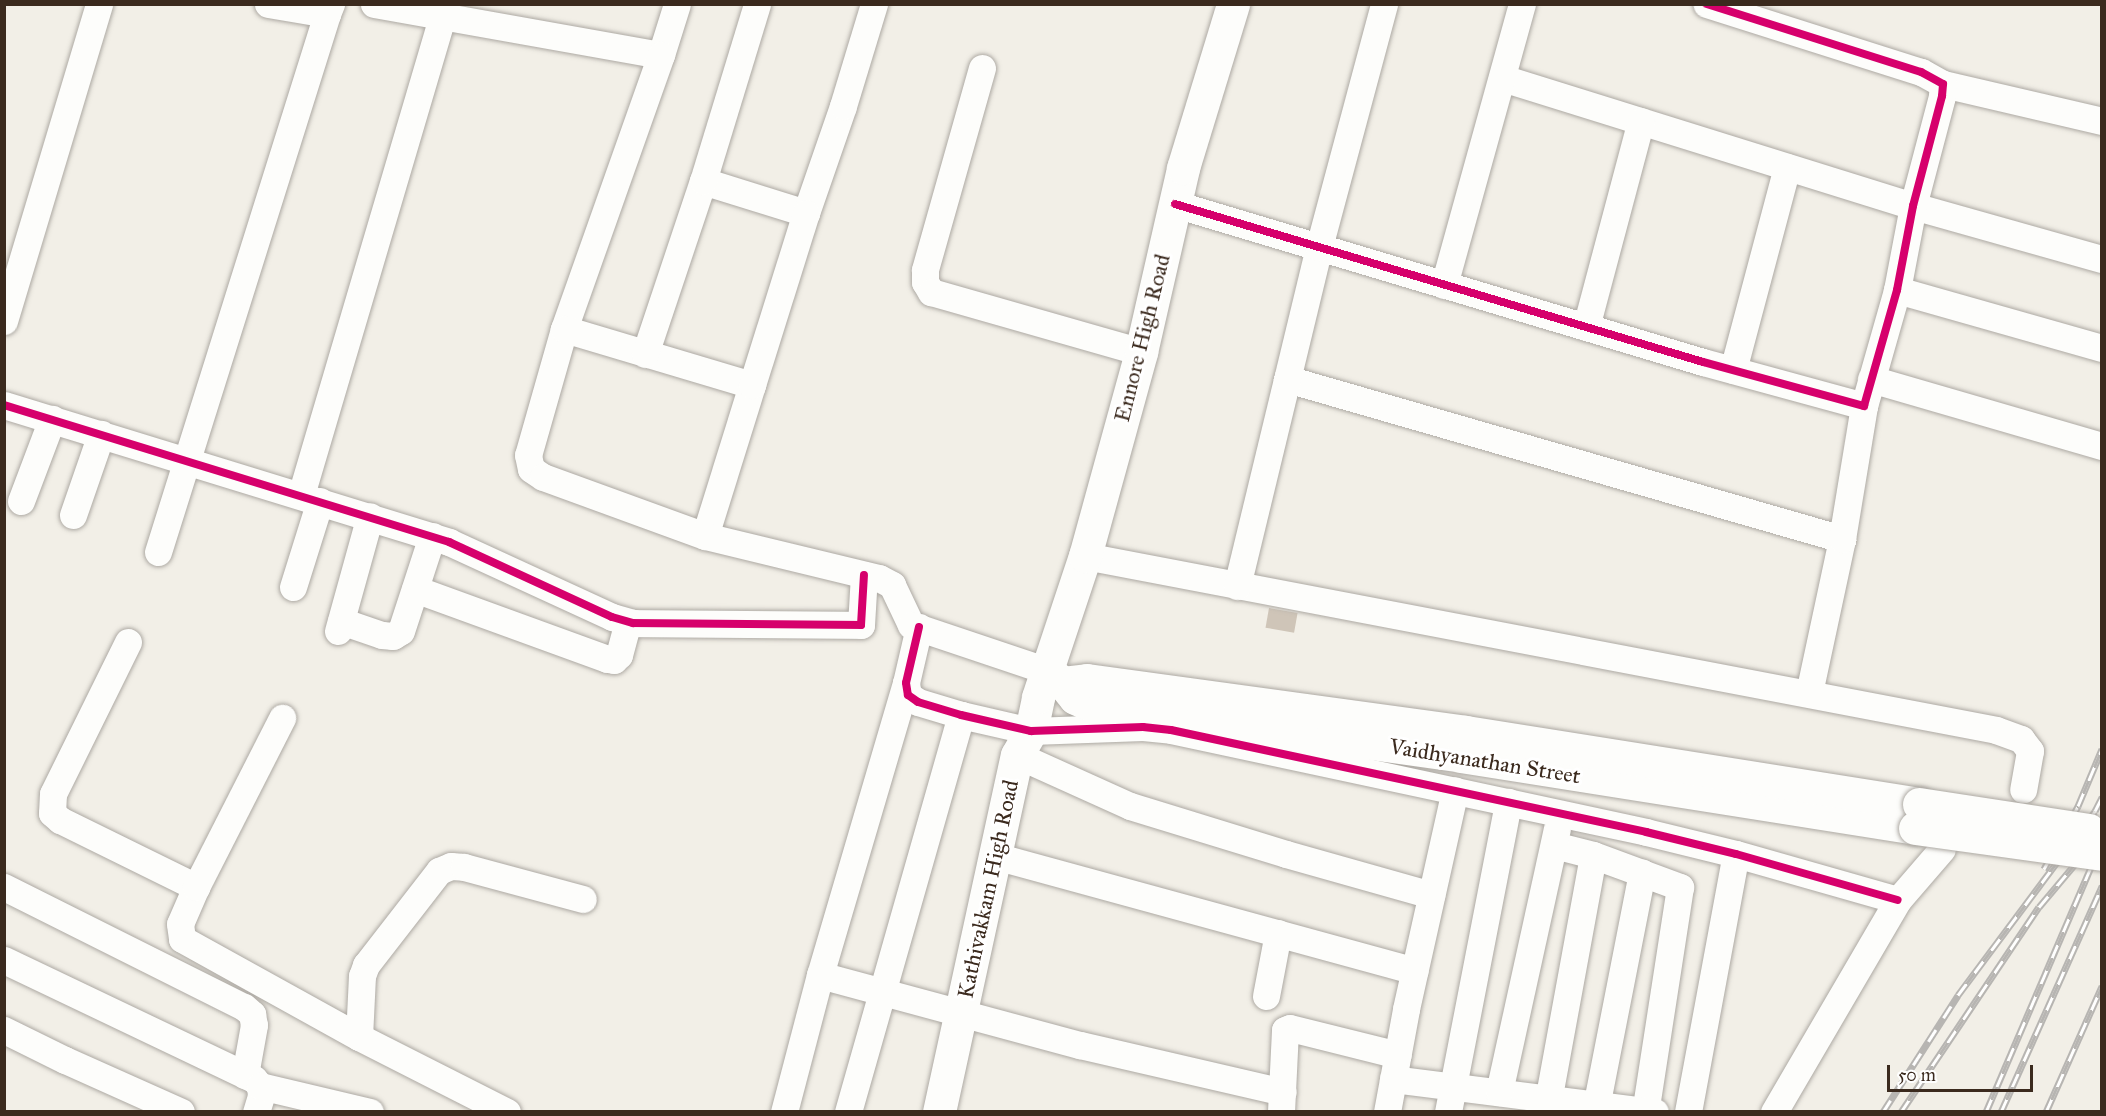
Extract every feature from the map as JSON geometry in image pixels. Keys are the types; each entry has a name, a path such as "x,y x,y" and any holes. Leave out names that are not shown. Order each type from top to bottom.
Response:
{"main road":[{"name":"Ennore High Road","path":"1056,677 1085,556 1141,352 1183,168 1233,4"},
{"name":"Kathivakkam High Road","path":"939,1112 995,856 1024,743 1038,697 1056,677"},
{"name":"Vaidhyanathan Street","path":"1056,677 1075,698 1086,703 1437,753 1917,816"},
{"path":"1917,816 2102,832"},
{"path":"1917,816 2102,854"}],"street":[{"path":"4,321 99,4"},
{"path":"158,552 329,9 268,4"},
{"path":"374,4 445,11 661,54"},
{"path":"677,4 564,329 528,455 531,469 543,477 705,536 879,578 892,585 911,625 1056,677"},
{"path":"645,354 703,181 757,4"},
{"path":"705,536 874,4"},
{"path":"1237,586 1319,247 1384,4"},
{"path":"1444,285 1522,4"},
{"path":"1706,4 1921,72 1943,84 2102,121"},
{"path":"293,587 311,498 445,11"},
{"path":"982,68 925,270 926,282 932,292 1141,352"},
{"path":"1502,78 1913,206 2102,259"},
{"path":"1809,693 1842,539 1864,406 1897,290 1913,206 1942,96 1943,84"},
{"path":"1586,327 1641,121"},
{"path":"1733,370 1787,167"},
{"path":"703,181 806,213"},
{"path":"1175,204 1586,327 1864,406"},
{"path":"1897,290 2102,348"},
{"path":"564,329 752,385"},
{"path":"1287,379 1842,539"},
{"path":"1870,379 2102,446"},
{"path":"4,405 432,536 612,616 633,623 861,625 864,575"},
{"path":"21,501 52,419"},
{"path":"73,515 100,434"},
{"path":"370,516 339,626 393,636 401,631 432,536"},
{"path":"1085,556 1996,730 2021,739 2030,751 2023,789"},
{"path":"415,589 607,659 614,660 619,655 626,628 633,623"},
{"path":"784,1112 820,975 906,683 919,627"},
{"path":"128,642 53,794 52,813 60,820 196,887"},
{"path":"906,683 908,695 918,702 961,715 1024,743 1130,806 1431,895"},
{"path":"848,1112 961,715"},
{"path":"282,718 196,887 180,924 182,939 359,1037 507,1112"},
{"path":"1024,743 1143,727 1171,730 1560,813 1736,854 1898,900"},
{"path":"1388,1112 1415,970 1455,790"},
{"path":"1451,1099 1508,802"},
{"path":"1504,1099 1560,813"},
{"path":"820,975 1282,1102 1285,1030 1290,1028 1396,1067 1451,1099 1504,1099 1547,1105 1648,1111 1680,887 1593,855 1554,845"},
{"path":"1774,1112 1898,900 1942,849"},
{"path":"1688,1112 1736,854"},
{"path":"1547,1105 1593,855"},
{"path":"995,856 1415,970"},
{"path":"359,1037 362,976 366,965 439,872 451,866 464,867 583,898"},
{"path":"1596,1108 1642,873"},
{"path":"4,887 244,1007 252,1014 254,1024 254,1091"},
{"path":"1266,996 1278,933"},
{"path":"4,960 254,1091 370,1112"},
{"path":"4,1030 182,1112"}],"building":[{"path":"1269,608 1298,613 1294,633 1266,628"}],"railway":[{"path":"2044,869 2078,806 2102,749"},
{"path":"1883,1112 1958,995 2095,811 2102,797"},
{"path":"1901,1112 2039,907 2102,832"},
{"path":"1986,1112 2102,842"},
{"path":"2001,1112 2102,886"},
{"path":"2046,1112 2102,986"}],"cycle path":[{"path":"1175,204 1703,362 1864,406 1897,290 1913,206 1942,96 1943,84 1921,72 1706,4"},
{"path":"4,405 449,542 612,617 633,623 861,625 864,575"},
{"path":"919,627 906,683 908,695 918,702 961,715 1031,731 1143,727 1171,730 1646,832 1736,854 1898,900"}]}
